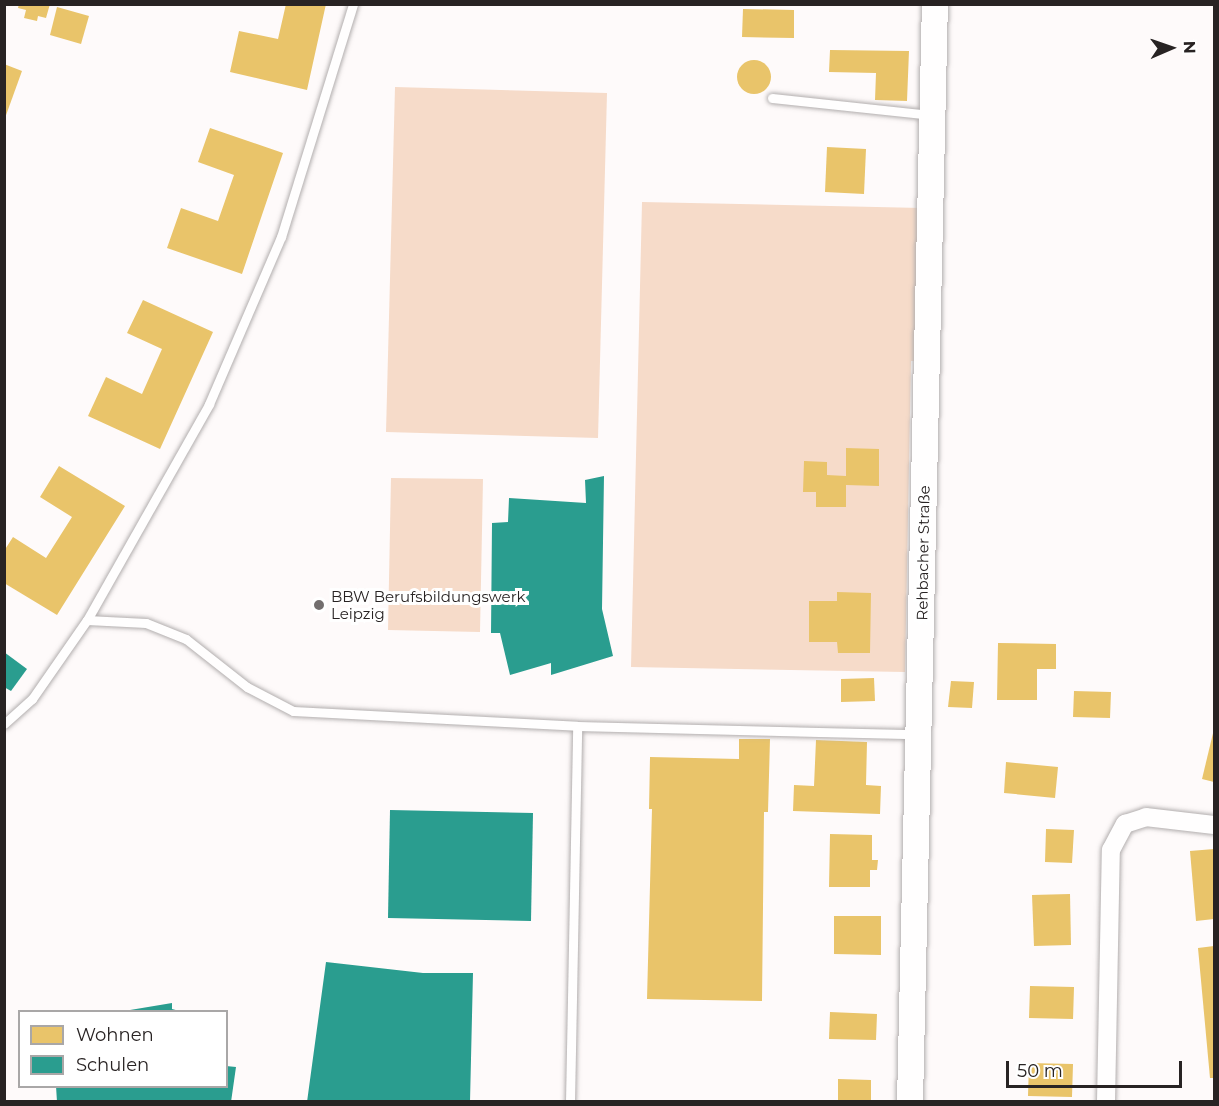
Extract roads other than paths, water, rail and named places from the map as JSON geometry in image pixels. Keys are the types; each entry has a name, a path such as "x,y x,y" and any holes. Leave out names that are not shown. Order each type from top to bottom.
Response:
{"street":[{"name":"Rehbacher Straße","path":"910,1101 935,4"},
{"path":"1106,1101 1110,850 1125,824 1146,817 1215,825"}],"lane":[{"path":"4,724 32,699 87,620 209,404 276,248 353,4"},
{"path":"772,98 933,116"},
{"path":"87,620 146,623 186,639 247,687 293,711 577,726 919,734"},
{"path":"570,1101 577,726"}],"place":[{"name":"BBW Berufsbildungswerk Leipzig","path":"319,605"}]}
